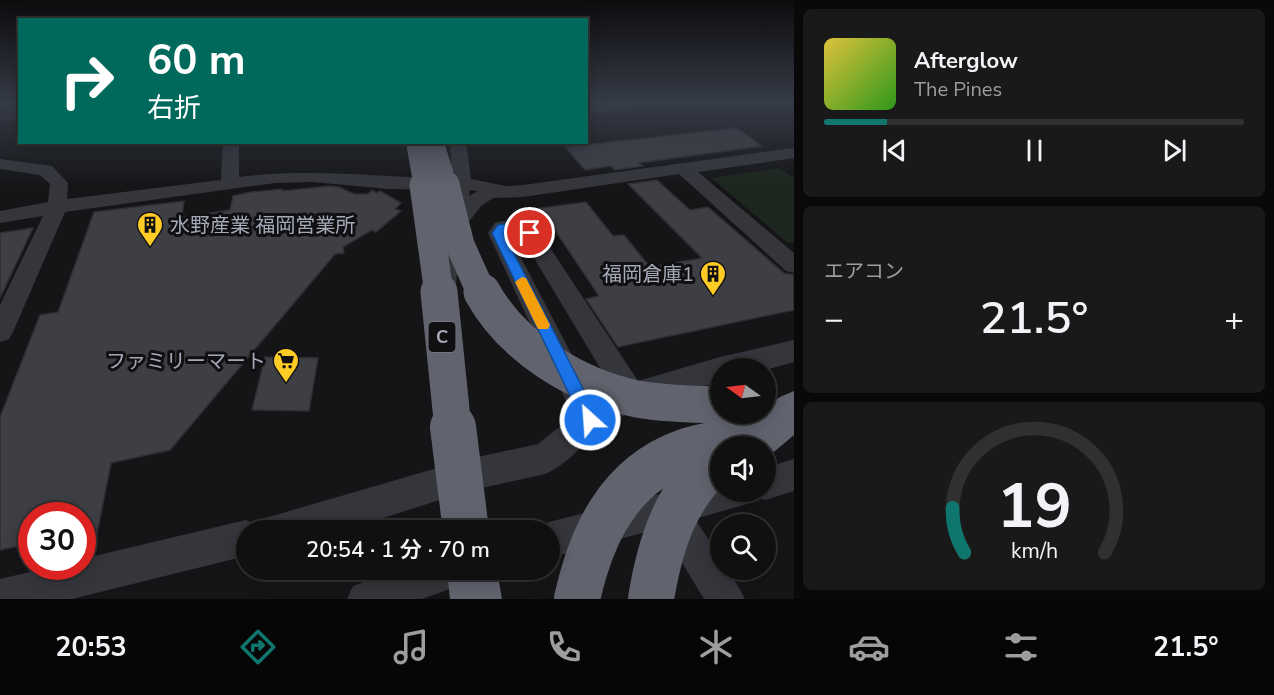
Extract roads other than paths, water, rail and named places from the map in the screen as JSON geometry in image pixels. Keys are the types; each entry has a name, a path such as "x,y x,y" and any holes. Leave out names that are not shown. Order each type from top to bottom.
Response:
{"highway":[{"path":"412,144 428,241 443,441 454,520"},
{"name":"C","path":"417,144 427,198 453,441 466,520"},
{"path":"433,144 459,243 492,309 522,342 567,373 624,395 664,402 710,405"},
{"path":"761,436 780,410"},
{"path":"577,599 592,541 621,494 660,462 684,452 746,433 780,410"},
{"path":"651,599 655,569 665,534 683,496 702,470 710,464"},
{"path":"461,580 464,599"},
{"path":"474,580 477,599"}],"street":[{"path":"230,183 231,144"},
{"path":"458,144 462,184 442,294 472,441 468,475 468,520"},
{"path":"454,231 467,205 488,193 523,191 685,170 794,153"},
{"path":"0,164 46,170 59,183 57,207 0,332"},
{"path":"685,170 794,265"},
{"path":"0,217 230,183 313,177 387,183 462,184 523,191"},
{"path":"590,420 498,233 502,228 521,228 530,233 632,396"},
{"path":"765,358 794,351"},
{"path":"319,520 468,475 545,458 590,420 632,396 710,372"},
{"path":"776,481 794,476"},
{"path":"560,537 710,499"},
{"path":"670,510 726,599"},
{"path":"0,598 236,540"},
{"path":"366,599 423,580"}],"place":[{"name":"水野産業 福岡営業所","path":"150,248"},
{"name":"福岡倉庫1","path":"713,297"},
{"name":"ファミリーマート","path":"286,384"}]}
